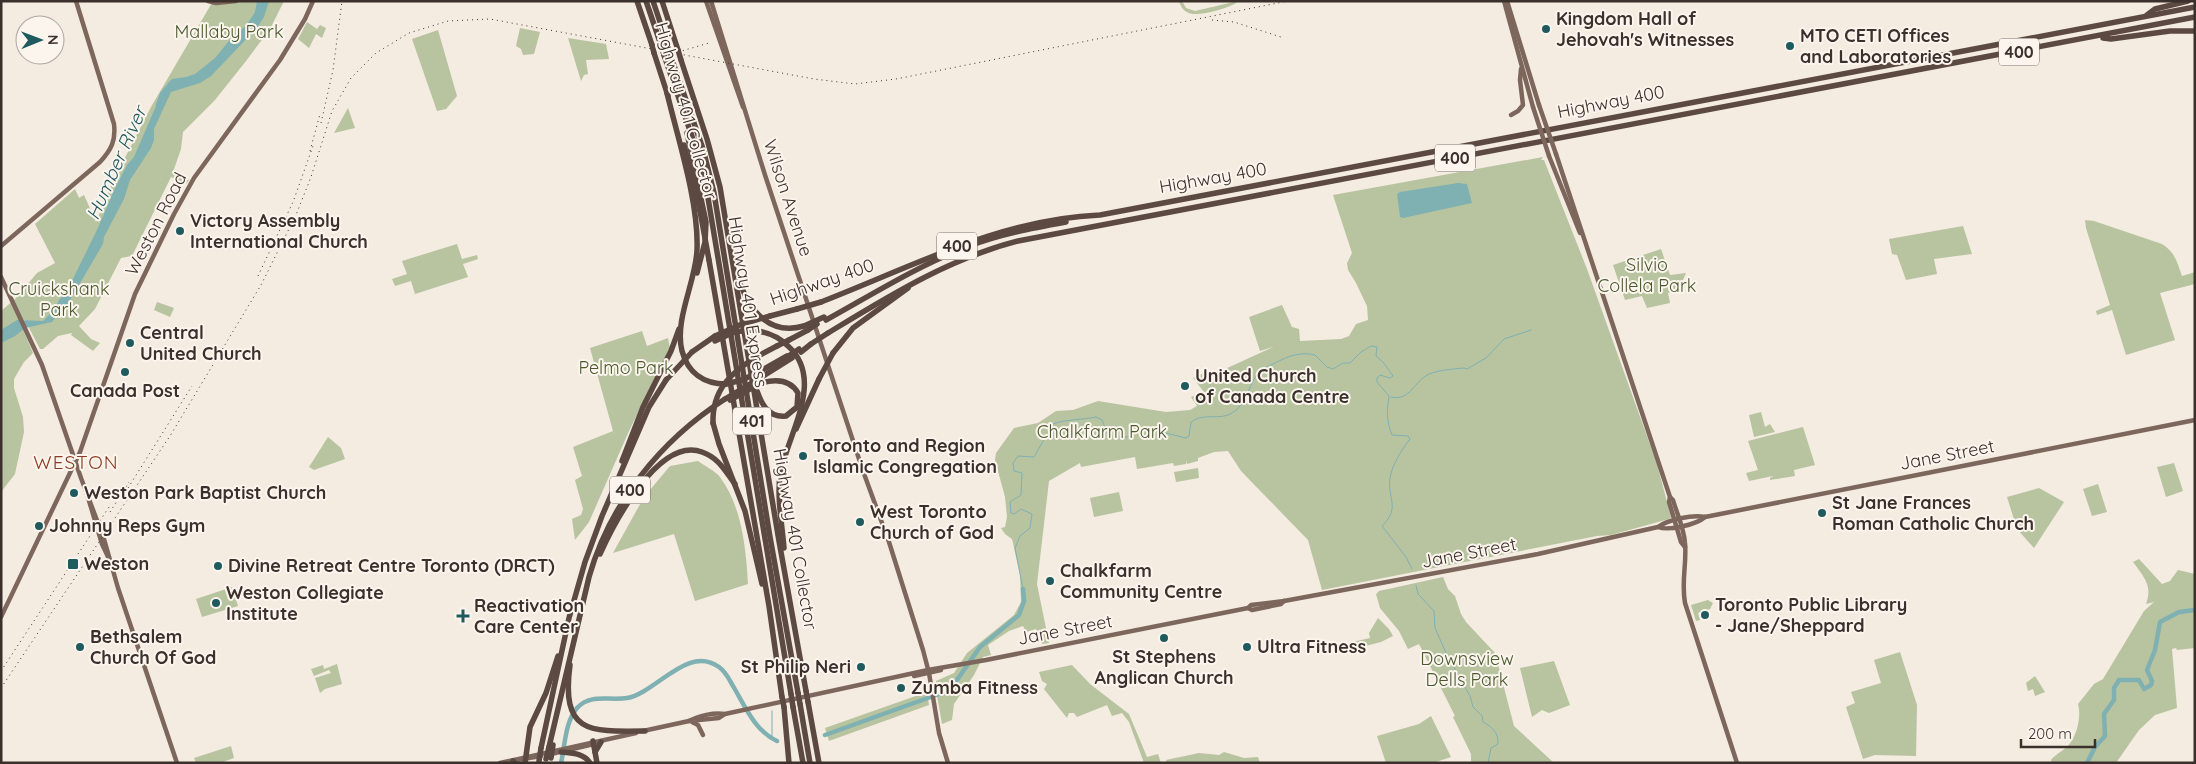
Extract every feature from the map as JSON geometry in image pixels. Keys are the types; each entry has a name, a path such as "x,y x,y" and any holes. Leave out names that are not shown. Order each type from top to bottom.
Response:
{"highway":[{"name":"Highway 401 Collector","path":"637,1 667,93 692,149 720,187 819,763"},
{"path":"646,1 681,106 692,149 707,226 684,332 684,356"},
{"name":"Highway 401 Express","path":"653,1 700,140 692,149"},
{"name":"Highway 401 Collector","path":"662,1 707,139 692,149"},
{"path":"2145,16 2155,9 2188,1"},
{"name":"Highway 400","path":"602,516 655,397 666,381 693,354 742,324 821,302 989,234 2195,7"},
{"name":"Highway 400","path":"760,378 828,333 923,277 970,256 1018,241 2195,17"},
{"path":"2096,37 2111,38 2170,31 2195,32"},
{"name":"Highway 401 Collector","path":"692,149 700,211 770,618 784,707 789,763"},
{"path":"692,149 697,241 696,260 681,334 684,356 690,368 702,379 711,383 726,384 742,380 760,378 780,380 792,386 798,397 795,410 781,416 768,411 760,400 751,372"},
{"name":"Highway 401 Express","path":"692,149 721,229 770,537 810,763"},
{"name":"Highway 401 Express","path":"692,149 708,198 802,763"},
{"path":"770,618 752,539 736,484 719,444 713,424 715,401 724,383 738,369 806,328 940,258 993,237 1100,214"},
{"path":"733,258 746,298 759,317 778,327 806,328"},
{"path":"787,449 833,353 853,328 923,277"},
{"path":"602,516 643,407 674,344 688,298"},
{"path":"715,339 734,332 750,330 767,332 780,339 795,353 803,369 805,382 803,400 780,477 785,570"},
{"name":"400","path":"545,761 551,746 572,641 587,583 600,545 615,514 630,491 666,447 710,409 760,378"},
{"path":"587,583 615,524 650,475 666,459 676,453 691,450 701,452 716,459 736,484"},
{"name":"400","path":"545,761 541,748 569,618 585,562 602,516"},
{"path":"525,759 530,727 550,683 569,618"},
{"path":"572,641 567,690 568,702 577,719 591,729 600,731 645,730"},
{"path":"595,752 601,742"},
{"path":"594,743 597,763"},
{"path":"561,750 569,750 581,755 590,763"}],"main road":[{"path":"1,246 88,173 111,150 115,132 76,1"},
{"path":"208,1 216,3 236,1"},
{"name":"Weston Road","path":"1,617 76,462 137,289 176,209 196,174 280,60 305,20 313,1"},
{"name":"Wilson Avenue","path":"706,1 740,102 745,110"},
{"name":"Wilson Avenue","path":"711,1 745,110 903,589 927,672 939,733 948,763"},
{"path":"1505,1 1521,65 1549,156 1588,253"},
{"path":"1505,1 1670,497 1669,502 1678,523 1681,542 1685,548 1682,579 1685,603 1737,763"},
{"path":"1511,115 1523,105 1520,80 1521,65"},
{"path":"1,277 42,364 177,763"},
{"name":"Jane Street","path":"569,750 704,716 750,709 902,676 1248,608 1252,610 1280,604 1284,601 1538,554 1658,527 1663,529 1678,523 1700,521 1704,517 2195,420"},
{"path":"689,721 698,725 703,736"},
{"name":"Jane Street","path":"594,743 612,738"},
{"path":"503,762 514,762 561,750"},
{"path":"503,762 525,759"}],"green space":[{"path":"213,1 284,1 270,29 246,61 215,100 183,132 181,149 173,172 189,180 186,184 171,177 132,256 121,258 95,309 79,326 91,339 100,343 93,351 71,335 72,333 58,336 43,349 40,349 25,320 19,320 33,353 24,362 14,379 14,388 23,417 24,432 15,474 1,492 1,311 15,299 37,273 55,263 35,224 75,189 79,198 84,195 96,222 111,185 151,107"},
{"path":"1179,1 1182,1 1186,8 1195,11 1238,1 1223,8 1197,14 1186,11 1182,8"},
{"path":"307,22 317,29 320,25 326,28 322,38 316,34 309,48 298,39"},
{"path":"520,28 540,32 534,54 523,55 521,49 516,46"},
{"path":"438,30 457,96 446,109 437,111 412,39"},
{"path":"568,38 606,44 609,59 586,60 588,74 584,75 581,81"},
{"path":"348,108 355,128 334,133"},
{"name":"Chalkfarm Park","path":"1543,157 1541,160 1544,160 1587,269 1657,464 1671,517 1669,519 1611,535 1597,536 1322,590 1308,540 1241,471 1228,451 1214,452 1198,458 1198,461 1187,464 1186,461 1186,464 1174,466 1173,463 1137,469 1135,457 1081,467 1080,463 1049,481 1037,584 1049,643 1042,644 1036,629 1026,632 1023,626 1009,631 988,645 991,655 983,657 974,675 954,704 952,720 942,724 936,681 954,673 967,653 1014,615 1021,602 1020,574 1012,539 1001,528 1005,527 1007,517 1005,497 995,460 996,453 1014,428 1038,423 1056,411 1073,410 1098,401 1166,412 1190,410 1197,406 1191,397 1204,392 1193,378 1201,374 1225,369 1273,347 1260,351 1249,317 1282,305 1292,327 1299,329 1300,341 1341,339 1349,336 1356,324 1368,320 1367,306 1348,270 1347,263 1352,253 1333,195"},
{"path":"2085,220 2094,221 2162,244 2173,254 2182,276 2195,272 2195,284 2160,293 2175,340 2126,355 2112,310 2097,315 2096,311 2110,305"},
{"path":"1963,226 1972,254 1934,259 1937,274 1906,280 1897,255 1892,254 1889,239"},
{"path":"457,244 462,259 477,255 478,259 463,264 468,277 415,294 411,281 395,286 392,279 407,274 402,261"},
{"name":"Silvio Collela Park","path":"1661,249 1670,275 1686,273 1679,289 1668,293 1670,303 1647,308 1642,296 1625,300 1613,265"},
{"path":"157,302 174,308 170,317 154,310"},
{"name":"Pelmo Park","path":"642,331 647,346 668,338 670,348 629,431 589,522 575,540 572,519 581,515 583,509 575,480 582,476 573,447 613,431 590,348"},
{"path":"1761,412 1765,427 1770,424 1775,432 1754,437 1749,415"},
{"path":"1803,427 1815,465 1794,470 1795,476 1770,480 1773,476 1749,481 1746,473 1758,470 1748,441"},
{"path":"328,437 341,448 345,459 314,470 309,467"},
{"path":"698,461 720,477 733,501 744,542 748,584 695,601 674,534 613,553 644,497 670,466"},
{"path":"2174,463 2183,491 2166,497 2157,467"},
{"path":"1198,468 1199,478 1176,482 1174,472"},
{"path":"2098,484 2107,512 2092,516 2083,489"},
{"path":"2039,488 2064,502 2034,548 2017,529 2007,497"},
{"path":"1119,492 1123,511 1094,517 1090,498"},
{"path":"2139,559 2162,584 2170,581 2178,570 2195,574 2195,648 2172,649 2177,708 2155,715 2139,730 2116,763 2052,763 2051,760 2068,746 2075,736 2079,716 2078,704 2094,684 2103,679 2144,611 2154,602 2146,604 2148,587 2144,577 2133,562"},
{"name":"Downsview Dells Park","path":"1443,577 1448,589 1455,596 1466,622 1495,653 1514,726 1554,763 1471,763 1471,754 1453,717 1455,716 1419,644 1408,649 1399,631 1380,608 1376,594 1379,591"},
{"path":"232,587 238,606 202,617 196,599"},
{"path":"1708,600 1713,603 1710,609 1698,613 1700,620 1696,621 1691,605"},
{"path":"1378,618 1393,636 1381,642 1346,651 1344,644 1370,638 1369,633"},
{"path":"1900,652 1917,705 1916,756 1875,755 1863,759 1846,707 1855,703 1851,692 1881,683 1874,660"},
{"path":"1554,661 1570,705 1549,713 1542,710 1532,717 1520,668"},
{"path":"337,664 342,684 325,689 320,693 315,678 331,673 329,670 314,676 311,669 323,665 324,669"},
{"path":"1072,665 1090,684 1129,714 1147,757 1158,754 1161,763 1144,763 1129,722 1122,713 1112,716 1107,705 1077,717 1074,713 1069,713 1067,718 1044,689 1047,684 1042,681 1039,672"},
{"path":"2035,676 2045,692 2035,696 2033,689 2028,691 2026,683"},
{"path":"927,692 929,705 829,741 825,728"},
{"path":"1431,716 1451,757 1433,763 1386,763 1377,736 1419,724"},
{"path":"231,746 234,758 220,763 196,763 194,758"},
{"path":"1224,752 1244,758 1258,757 1260,763 1167,763 1166,760 1199,753 1219,755"}],"water":[{"path":"257,1 269,1 264,17 257,28 211,76 200,83 171,92 154,129 154,140 151,148 130,180 124,199 104,237 103,244 69,302 52,322 25,328 1,343 1,330 17,320 43,321 55,309 59,300 67,291 115,188 127,165 134,157 168,83 172,79 195,74 215,58 233,36 246,26 255,12"},
{"path":"1458,183 1467,184 1472,203 1403,218 1400,217 1397,194 1400,192"}],"waterway":[{"name":"Humber River","path":"158,105 162,94 167,88"},
{"path":"1391,397 1403,397 1429,374 1446,370 1467,369 1486,358 1504,339 1531,330"},
{"path":"1023,589 1015,548 1020,536 1030,528 1032,514 1021,509 1014,514 1011,513 1010,502 1021,495 1022,473 1014,471 1013,463 1018,456 1034,457 1053,424 1096,417 1102,420 1109,437 1128,437 1141,430 1153,430 1186,438 1189,436 1191,422 1196,419 1227,415 1237,409 1245,399 1256,376 1268,366 1297,354 1306,354 1315,355 1327,367 1333,369 1343,363 1350,363 1361,352 1371,346 1377,347 1376,356 1393,376 1390,378 1380,375 1377,378 1377,382 1389,396 1388,416 1392,435 1408,436 1410,439 1398,457 1391,473 1391,514 1382,526 1406,557 1412,569"},
{"path":"1416,585 1418,594 1434,611 1435,628 1447,655 1470,696 1473,707 1482,716 1483,722 1492,728 1496,734 1498,744 1491,748 1488,763"},
{"path":"825,735 950,690 980,647 1019,615 1024,601 1023,589"},
{"path":"2087,763 2095,747 2105,736 2104,714 2114,700 2114,688 2119,680 2139,680 2144,689 2151,685 2152,681 2147,670 2155,650 2160,622 2179,612 2195,610"},
{"path":"561,763 570,720 582,703 600,698 627,698 638,694 684,665 696,661 707,662 719,667 727,676 746,710 763,731 777,741"},
{"path":"772,711 772,739"}],"railway":[{"path":"321,123 333,70 342,1"},
{"path":"1,688 170,436 261,285 296,215 311,177 332,111 351,78 376,53 409,33 448,21 490,19 814,79 855,84 896,79 1288,1"},
{"path":"1212,20 1234,22 1281,37"},
{"path":"678,52 709,43"},
{"path":"310,151 320,114"},
{"path":"258,276 293,202 313,146"},
{"path":"128,488 192,386"},
{"path":"110,512 129,482"},
{"path":"1,671 111,504"}],"place":[{"name":"Kingdom Hall of Jehovah's Witnesses","path":"1546,29"},
{"name":"MTO CETI Offices and Laboratories","path":"1790,46"},
{"name":"Victory Assembly International Church","path":"180,231"},
{"name":"Central United Church","path":"130,343"},
{"name":"Canada Post","path":"125,372"},
{"name":"United Church of Canada Centre","path":"1185,386"},
{"name":"Toronto and Region Islamic Congregation","path":"803,456"},
{"name":"Weston Park Baptist Church","path":"74,493"},
{"name":"St Jane Frances Roman Catholic Church","path":"1822,513"},
{"name":"West Toronto Church of God","path":"860,522"},
{"name":"Johnny Reps Gym","path":"39,526"},
{"name":"Weston","path":"73,564"},
{"name":"Divine Retreat Centre Toronto (DRCT)","path":"218,566"},
{"name":"Chalkfarm Community Centre","path":"1050,581"},
{"name":"Weston Collegiate Institute","path":"216,603"},
{"name":"Toronto Public Library - Jane/Sheppard","path":"1705,615"},
{"name":"Reactivation Care Center","path":"463,616"},
{"name":"St Stephens Anglican Church","path":"1164,638"},
{"name":"Bethsalem Church Of God","path":"80,647"},
{"name":"Ultra Fitness","path":"1247,647"},
{"name":"St Philip Neri","path":"861,667"},
{"name":"Zumba Fitness","path":"901,688"}],"district":[{"name":"WESTON","path":"76,462"}],"park label":[{"name":"Mallaby Park","path":"229,32"},
{"name":"Cruickshank Park","path":"59,299"}]}
